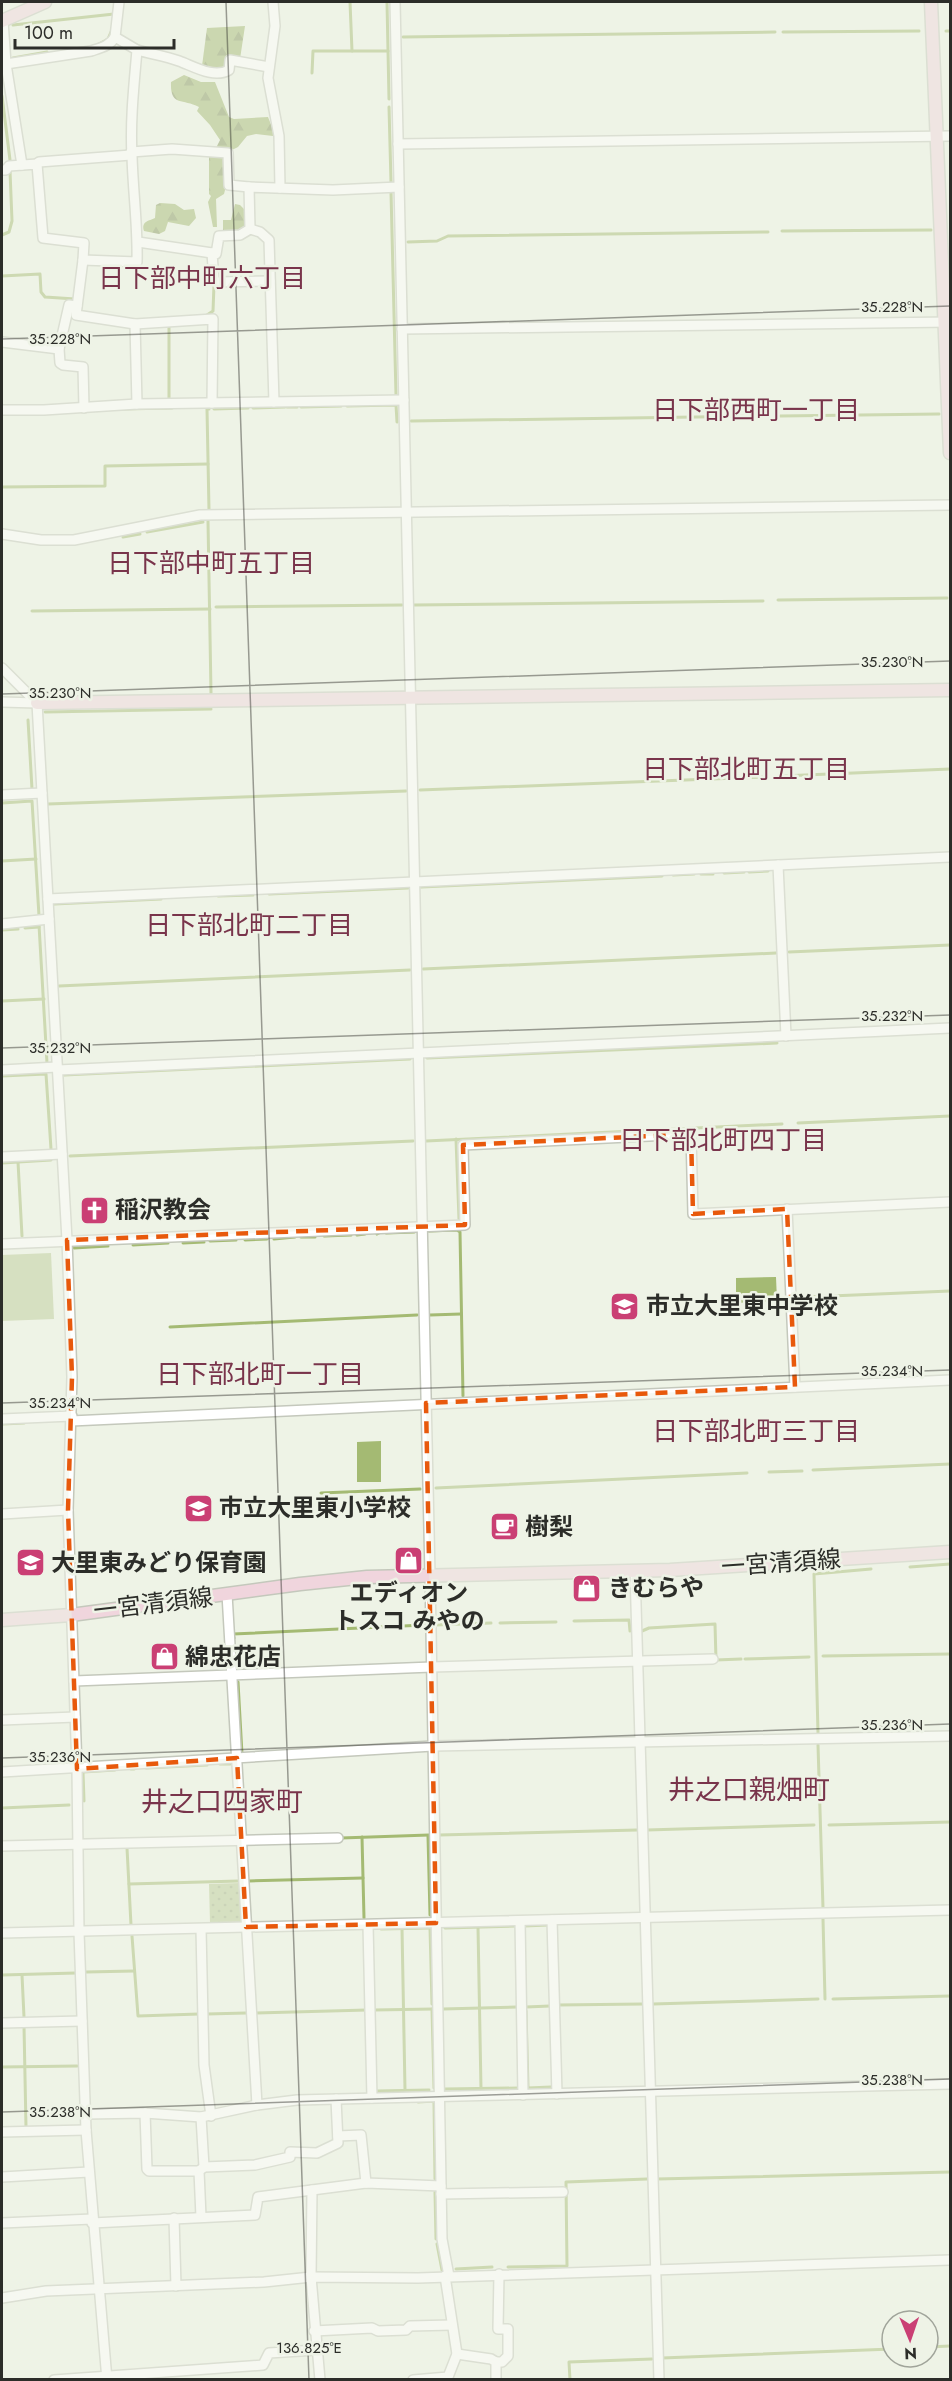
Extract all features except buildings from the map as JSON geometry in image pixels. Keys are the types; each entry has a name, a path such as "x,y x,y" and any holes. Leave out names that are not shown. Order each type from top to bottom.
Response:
{"street":[{"path":"22,165 4,65 2,21 28,5 45,2"},
{"path":"4,65 103,47 115,37 119,2"},
{"path":"273,2 275,26 269,67 269,92 279,136 280,188"},
{"path":"395,2 432,1666 442,2239 457,2354 448,2377 413,2379"},
{"path":"931,2 948,322 951,453"},
{"path":"115,37 137,50 180,61 199,70 224,73 229,70 230,60 269,67"},
{"path":"83,260 137,262 138,242 131,153 137,50"},
{"path":"398,144 951,136"},
{"path":"2,170 6,170 9,166 39,162 172,149 228,153 229,185 333,190 399,187"},
{"path":"37,164 43,238 84,243 76,315 135,324 213,319 212,403"},
{"path":"249,187 250,229"},
{"path":"138,242 216,254 219,236 240,235 250,229 260,232 268,240 274,402"},
{"path":"212,253 214,280 217,282 270,281"},
{"path":"77,306 69,305 59,349 60,363 82,367 84,408"},
{"path":"402,329 948,322"},
{"path":"135,324 136,404"},
{"path":"2,342 59,349"},
{"path":"2,410 136,404 404,400"},
{"path":"2,534 41,540 74,540 200,515 951,505"},
{"path":"2,668 37,703 67,1240 72,1418 68,1510 85,2114 97,2289 106,2378"},
{"path":"2,702 951,690"},
{"path":"2,795 42,793"},
{"path":"48,899 951,857"},
{"path":"778,865 786,1036"},
{"path":"2,924 49,919"},
{"path":"2,1070 951,1028"},
{"path":"2,1244 465,1225 463,1145 691,1134 693,1214 951,1202"},
{"path":"2,1157 62,1154"},
{"path":"787,1209 795,1387"},
{"path":"2,1419 72,1418 951,1380"},
{"path":"2,1514 68,1510"},
{"name":"一宮清須線","path":"2,1620 71,1615 340,1580 430,1575 635,1571 951,1552"},
{"path":"635,1571 659,2379"},
{"path":"227,1594 257,2105"},
{"path":"74,1681 432,1666 713,1659"},
{"path":"2,1720 75,1718"},
{"path":"2,1772 433,1746 951,1736"},
{"path":"2,1846 338,1838"},
{"path":"2,1933 951,1910"},
{"path":"552,1920 557,2094"},
{"path":"520,1921 523,2095"},
{"path":"368,1925 372,2098"},
{"path":"201,1929 204,2066 212,2116"},
{"path":"2,2023 82,2021"},
{"path":"85,2114 145,2113 201,2117 257,2105 297,2100 951,2084"},
{"path":"145,2113 149,2171 202,2169 255,2165 290,2157 290,2152 317,2153 338,2143 336,2099"},
{"path":"201,2117 201,2217"},
{"path":"2,2132 86,2130"},
{"path":"338,2136 361,2135 366,2183"},
{"path":"2,2177 89,2172"},
{"path":"2,2223 255,2215 258,2198 366,2183 441,2190 563,2192"},
{"path":"312,2190 311,2277 320,2379"},
{"path":"174,2218 176,2286"},
{"path":"2,2298 46,2291 264,2282 311,2277 418,2278 656,2268 951,2260"},
{"path":"457,2354 491,2359 496,2362 502,2362 508,2356 508,2329 498,2329 499,2274"},
{"path":"314,2331 372,2328 378,2331 406,2330 410,2326 452,2325"},
{"path":"54,2379 216,2374 263,2365 269,2353 316,2350"},
{"path":"496,2362 496,2379"}],"highlighted area":[{"path":"691,1134 693,1214 787,1209 795,1387 426,1403 436,1923 246,1927 237,1758 77,1769 68,1510 72,1377 67,1240 465,1225 463,1145"}],"shaded area":[{"path":"51,1253 54,1319 2,1321 2,1255"},
{"path":"776,1277 777,1301 736,1303 736,1278"},
{"path":"381,1441 381,1482 357,1482 357,1442"},
{"path":"240,1883 242,1920 239,1923 210,1923 209,1884"}],"green space":[{"path":"245,26 240,59 222,68 202,66 207,28"},
{"path":"184,75 201,82 215,82 229,117 234,119 268,117 274,132 273,136 256,134 247,136 238,147 232,150 216,148 220,140 197,111 199,107 175,99 173,95 171,82"},
{"path":"209,154 223,155 224,158 225,190 224,194 216,199 217,227 213,227 208,202 211,196 209,194"},
{"path":"175,204 184,210 194,209 196,218 189,226 168,222 165,231 159,234 144,231 145,223 155,218 156,205"},
{"path":"235,204 240,205 247,212 247,225 239,232 223,233 223,220 231,220"}],"waterway":[{"path":"350,2 352,51"},
{"path":"387,2 389,99"},
{"path":"13,25 114,14"},
{"path":"783,32 919,31"},
{"path":"99,44 108,39 111,32"},
{"path":"403,37 775,32"},
{"path":"312,73 313,51 388,51"},
{"path":"13,58 47,52"},
{"path":"2,96 10,160"},
{"path":"389,107 391,182"},
{"path":"2,235 9,232 12,221 10,171"},
{"path":"391,192 396,395"},
{"path":"782,231 931,230"},
{"path":"408,242 437,241 448,236 768,232"},
{"path":"2,276 40,274 41,292 45,297 75,299"},
{"path":"207,315 213,311 214,285"},
{"path":"169,327 169,398"},
{"path":"347,406 396,405 397,422"},
{"path":"301,407 341,406"},
{"path":"253,408 285,407"},
{"path":"287,407 297,407"},
{"path":"121,409 172,408"},
{"path":"214,409 248,408"},
{"path":"209,409 207,409 209,510"},
{"path":"780,416 939,414"},
{"path":"411,421 767,416"},
{"path":"2,487 105,486 105,466 208,464"},
{"path":"208,521 211,693"},
{"path":"147,532 203,522"},
{"path":"123,537 140,534"},
{"path":"778,600 947,598"},
{"path":"414,605 763,601"},
{"path":"216,607 402,605"},
{"path":"32,611 210,609"},
{"path":"45,712 211,709"},
{"path":"28,720 32,789"},
{"path":"781,776 950,769"},
{"path":"420,790 765,777"},
{"path":"48,804 406,791"},
{"path":"2,803 32,801 39,916"},
{"path":"2,861 36,859"},
{"path":"749,872 768,871"},
{"path":"724,873 744,872"},
{"path":"673,875 694,874"},
{"path":"701,874 713,874"},
{"path":"421,887 662,876"},
{"path":"269,894 408,888"},
{"path":"218,896 253,895"},
{"path":"54,904 161,899"},
{"path":"39,925 47,1063"},
{"path":"25,928 39,927"},
{"path":"2,930 18,929"},
{"path":"789,952 950,945"},
{"path":"423,969 776,953"},
{"path":"59,986 410,970"},
{"path":"2,1001 44,999"},
{"path":"427,1058 777,1043"},
{"path":"64,1075 410,1059"},
{"path":"2,1076 46,1074 51,1149"},
{"path":"798,1123 950,1116"},
{"path":"426,1141 782,1124"},
{"path":"456,1139 459,1219"},
{"path":"70,1156 413,1141"},
{"path":"2,1163 51,1160 51,1157"},
{"path":"18,1162 22,1236"},
{"path":"429,1231 457,1230 460,1232 463,1396"},
{"path":"386,1233 414,1232"},
{"path":"357,1235 365,1234"},
{"path":"324,1236 351,1235"},
{"path":"274,1239 295,1237"},
{"path":"301,1237 315,1237"},
{"path":"245,1240 267,1239"},
{"path":"210,1241 236,1240"},
{"path":"183,1243 204,1242"},
{"path":"133,1245 168,1243"},
{"path":"74,1248 108,1246"},
{"path":"807,1297 950,1291"},
{"path":"430,1315 461,1314"},
{"path":"170,1327 417,1315"},
{"path":"2,1424 24,1423"},
{"path":"813,1470 950,1464"},
{"path":"769,1472 802,1471"},
{"path":"436,1488 747,1473"},
{"path":"321,1493 420,1489"},
{"path":"910,1567 950,1564"},
{"path":"818,1733 814,1574 871,1569"},
{"path":"574,1621 629,1620 630,1631"},
{"path":"500,1623 556,1622"},
{"path":"435,1625 491,1623"},
{"path":"642,1631 649,1628 715,1624 716,1660 741,1659"},
{"path":"234,1638 233,1634 424,1625"},
{"path":"823,1656 950,1654"},
{"path":"745,1659 809,1657"},
{"path":"238,1682 242,1754"},
{"path":"818,1745 823,1908"},
{"path":"220,1764 230,1764"},
{"path":"146,1768 207,1765"},
{"path":"84,1801 83,1772 115,1770"},
{"path":"2,1808 69,1805"},
{"path":"829,1825 950,1822"},
{"path":"647,1830 814,1825"},
{"path":"439,1835 637,1830"},
{"path":"341,1838 429,1835"},
{"path":"428,1836 430,1915"},
{"path":"362,1837 364,1918"},
{"path":"127,1848 131,1925"},
{"path":"249,1881 363,1878"},
{"path":"129,1884 239,1881"},
{"path":"823,1919 825,1999"},
{"path":"524,1929 524,1926 548,1925"},
{"path":"445,1928 515,1926"},
{"path":"478,1927 481,2089"},
{"path":"402,1928 405,2090"},
{"path":"430,1928 432,2004"},
{"path":"381,1929 431,1928"},
{"path":"132,1936 138,2016 199,2014"},
{"path":"86,1972 134,1971"},
{"path":"2,1975 76,1973"},
{"path":"22,1975 24,2017"},
{"path":"833,1999 950,1996"},
{"path":"653,2004 818,1999"},
{"path":"557,2005 643,2004"},
{"path":"526,2007 550,2006"},
{"path":"443,2009 517,2007"},
{"path":"432,2009 434,2088"},
{"path":"374,2010 433,2009"},
{"path":"256,2013 367,2010"},
{"path":"526,2011 528,2088 551,2087"},
{"path":"207,2014 246,2013"},
{"path":"24,2026 26,2127"},
{"path":"2,2067 77,2066"},
{"path":"445,2089 518,2088"},
{"path":"377,2091 429,2090"},
{"path":"418,2102 434,2101 435,2179"},
{"path":"657,2179 950,2172"},
{"path":"508,2267 567,2266 566,2182 647,2179"},
{"path":"435,2192 436,2239"},
{"path":"437,2244 442,2270"},
{"path":"456,2269 492,2267"},
{"path":"940,2346 950,2346"},
{"path":"662,2358 880,2349"},
{"path":"570,2380 569,2362 652,2359"}],"place":[{"name":"稲沢教会","path":"94,1210"},
{"name":"市立大里東中学校","path":"625,1306"},
{"name":"市立大里東小学校","path":"198,1508"},
{"name":"樹梨","path":"504,1527"},
{"name":"エディオン トスコ みやの","path":"409,1560"},
{"name":"大里東みどり保育園","path":"30,1563"},
{"name":"きむらや","path":"587,1588"},
{"name":"綿忠花店","path":"164,1657"}],"district":[{"name":"日下部中町六丁目","path":"202,278"},
{"name":"日下部西町一丁目","path":"756,410"},
{"name":"日下部中町五丁目","path":"211,563"},
{"name":"日下部北町五丁目","path":"746,769"},
{"name":"日下部北町二丁目","path":"249,925"},
{"name":"日下部北町四丁目","path":"723,1140"},
{"name":"日下部北町一丁目","path":"260,1374"},
{"name":"日下部北町三丁目","path":"756,1431"},
{"name":"井之口親畑町","path":"749,1790"},
{"name":"井之口四家町","path":"222,1802"}]}
